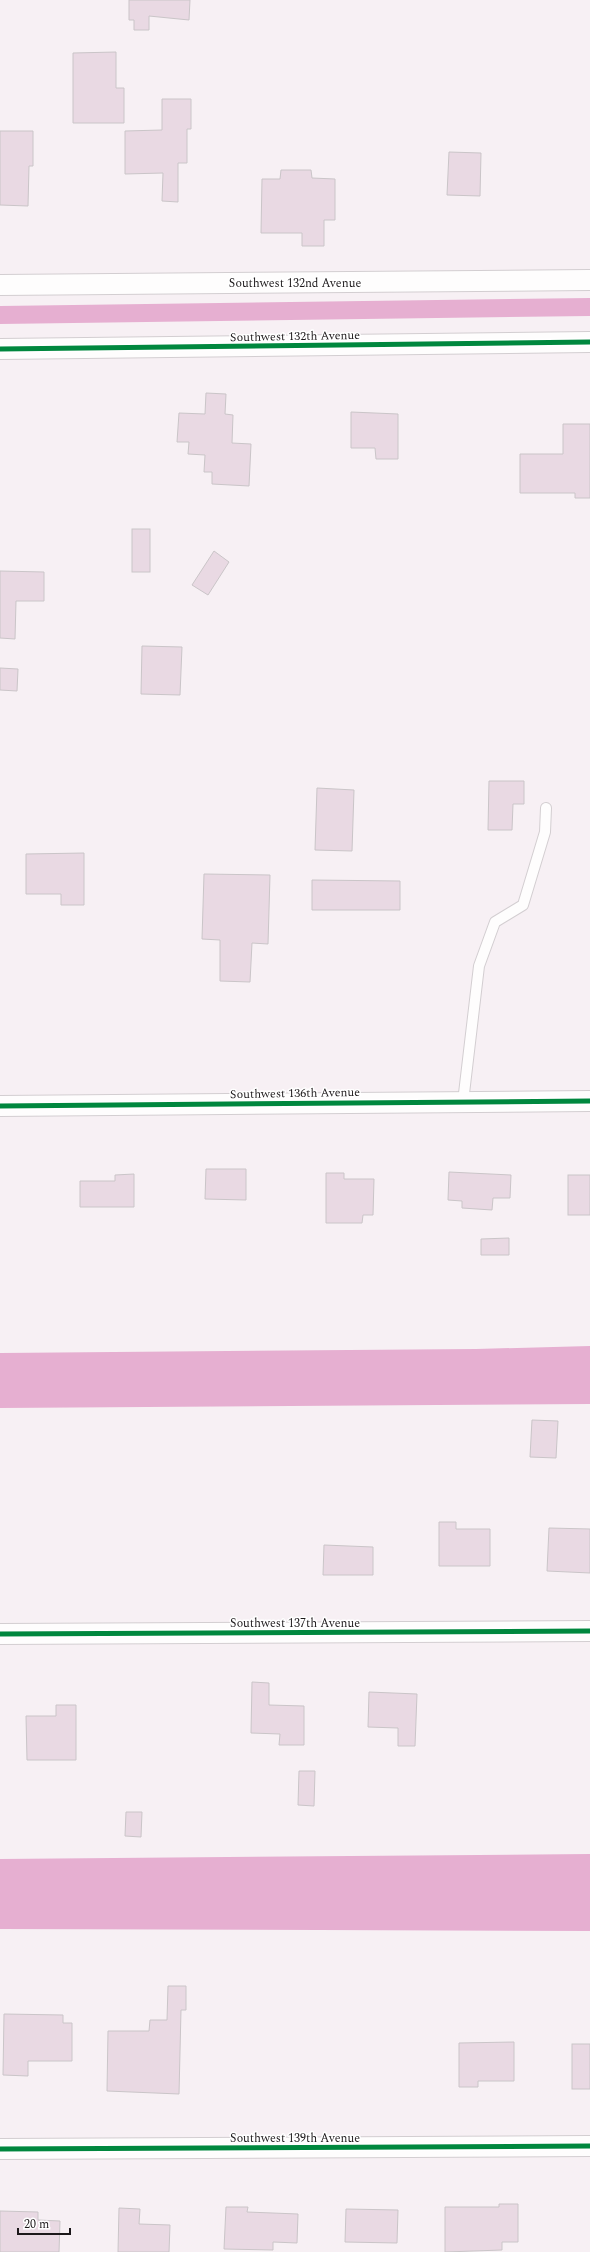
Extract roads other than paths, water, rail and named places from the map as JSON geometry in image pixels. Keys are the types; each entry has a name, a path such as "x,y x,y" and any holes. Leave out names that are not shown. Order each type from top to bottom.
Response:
{"street":[{"name":"Southwest 132nd Avenue","path":"0,285 590,280"},
{"name":"Southwest 132th Avenue","path":"0,349 590,342"},
{"name":"Southwest 136th Avenue","path":"0,1106 590,1101"},
{"name":"Southwest 137th Avenue","path":"0,1634 590,1631"},
{"name":"Southwest 139th Avenue","path":"0,2150 590,2146"}],"lane":[{"path":"464,1102 479,966 496,922 523,905 545,832 546,808"}],"waterway":[{"path":"0,315 590,307"}]}
